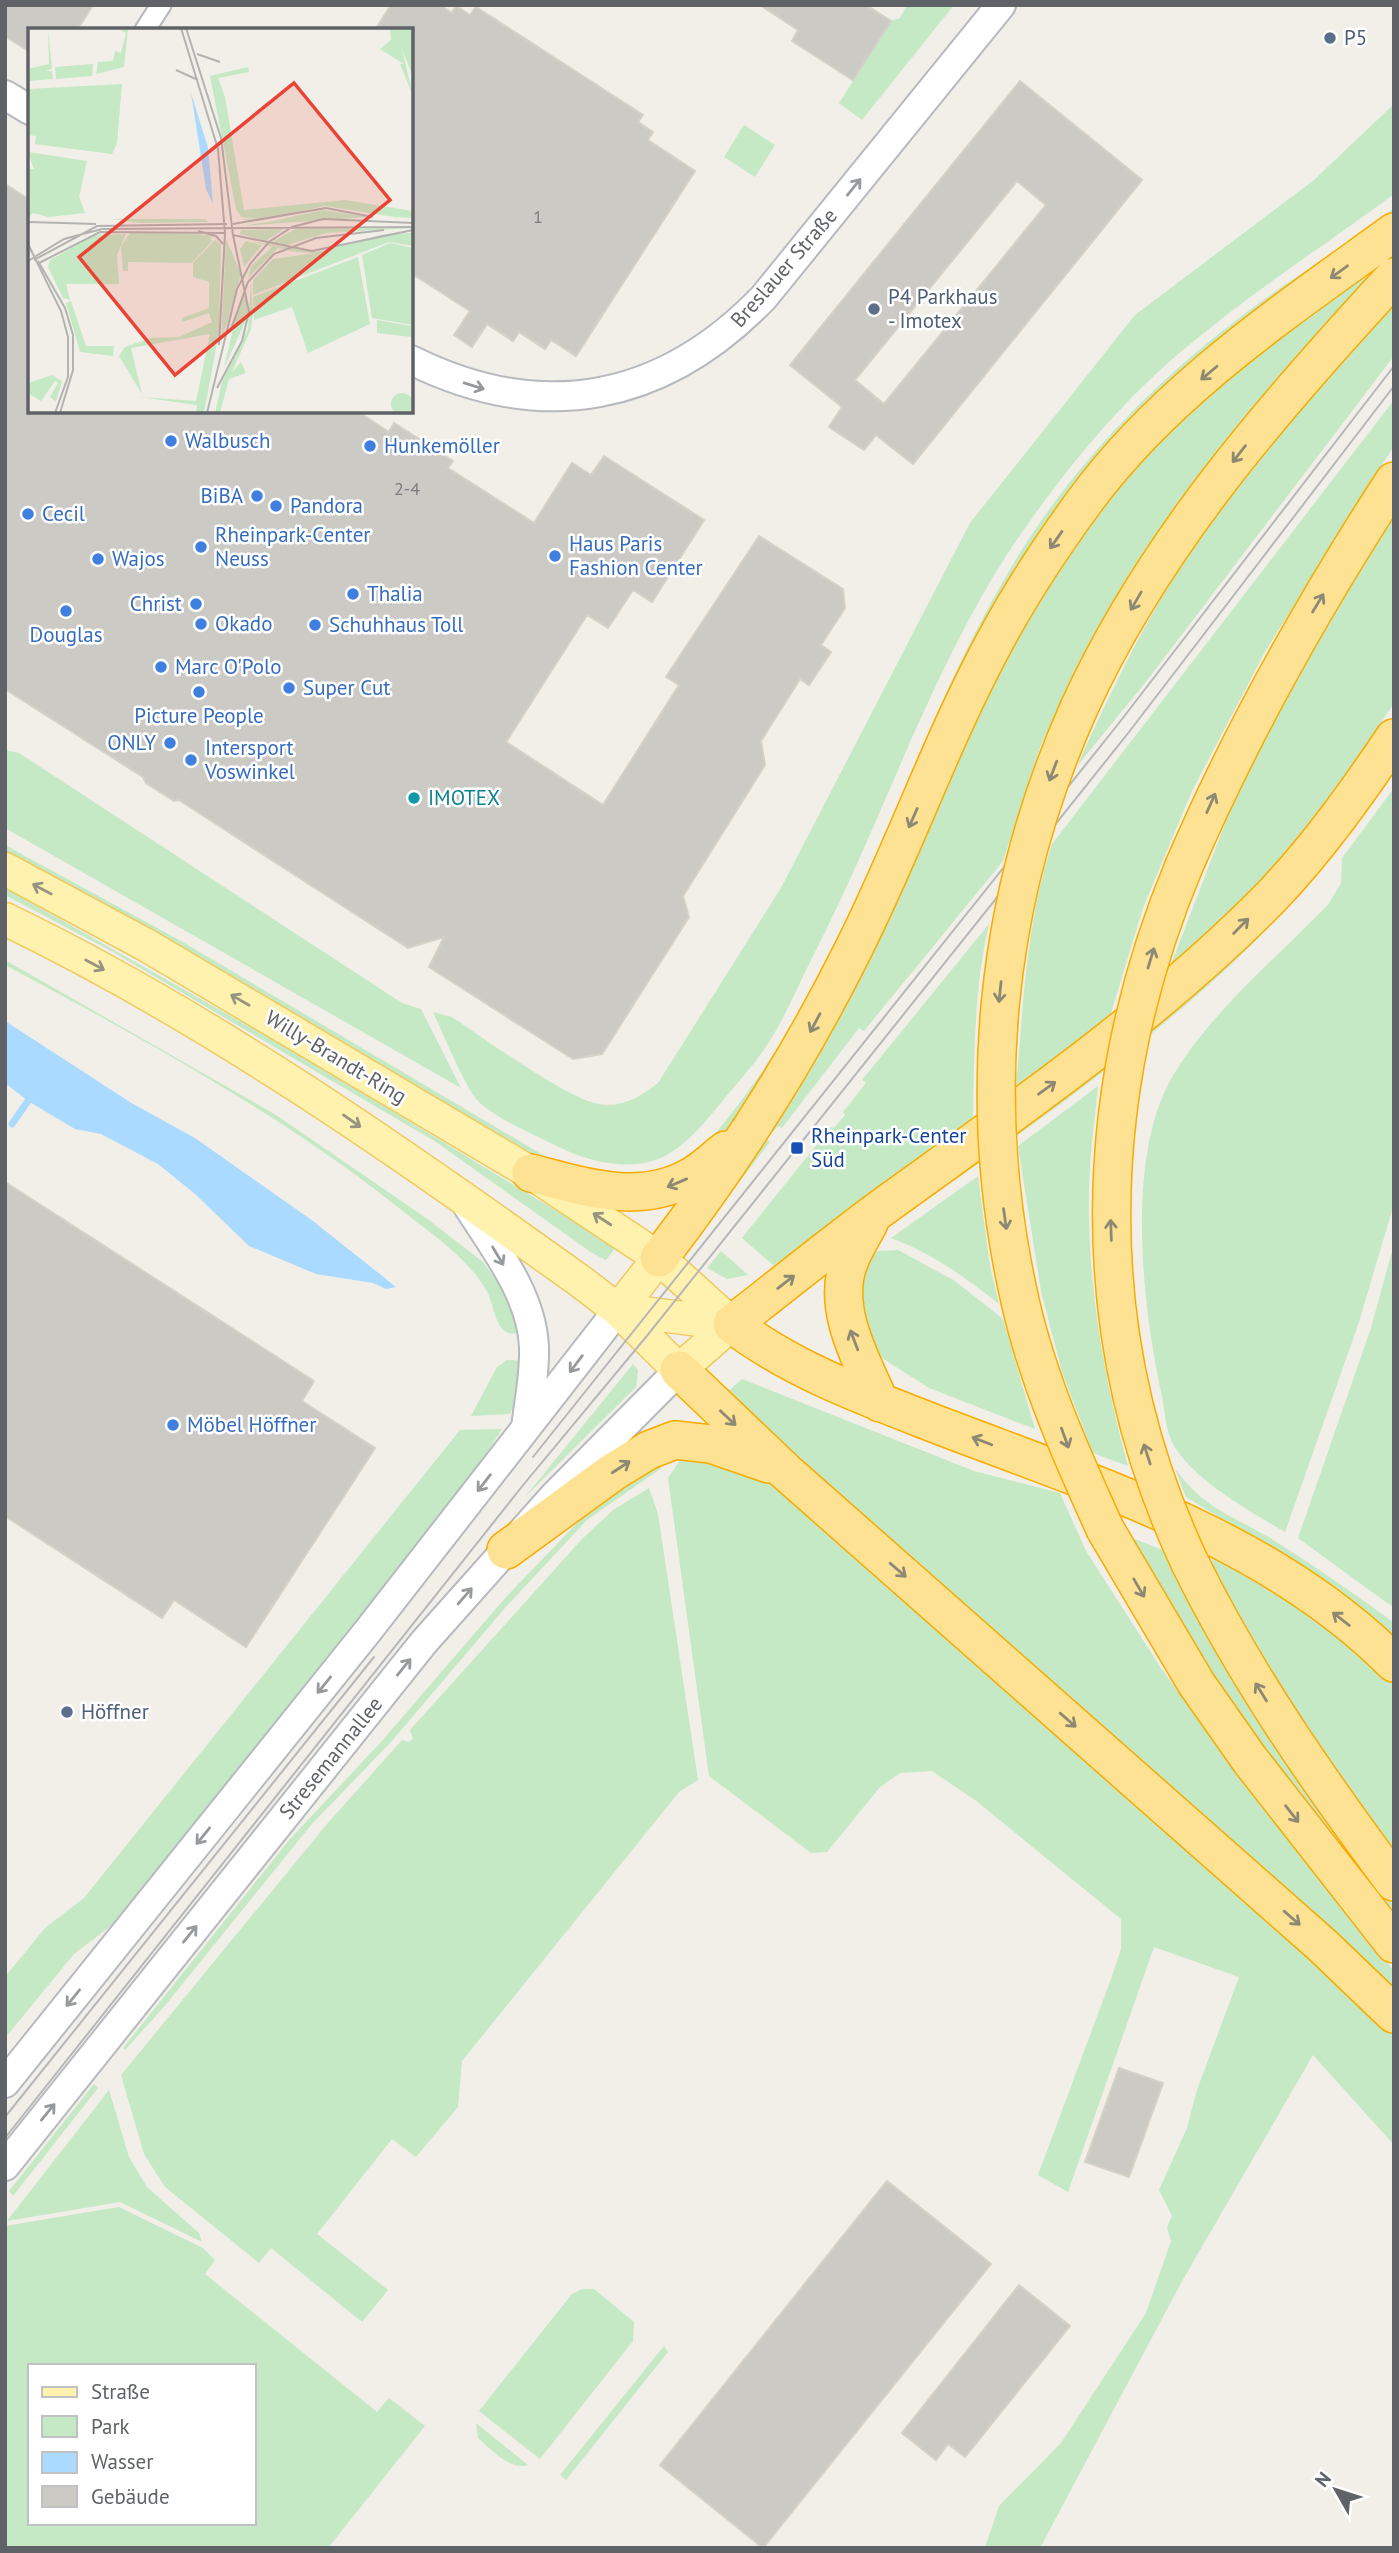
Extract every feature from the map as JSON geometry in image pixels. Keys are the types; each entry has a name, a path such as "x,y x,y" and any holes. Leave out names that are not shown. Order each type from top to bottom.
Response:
{"highway":[{"path":"668,1266 796,1059 852,952 992,645 1039,565 1086,498 1142,435 1198,383 1261,329 1394,232"},
{"path":"1394,277 1298,383 1216,484 1173,543 1113,641 1079,708 1042,798 1012,911 996,1036 995,1109 1001,1190 1021,1307 1069,1448 1105,1529 1196,1683 1242,1749 1394,1944"},
{"path":"1394,481 1294,643 1241,742 1184,866 1151,954 1134,1015 1113,1143 1110,1211 1112,1273 1129,1386 1159,1489 1190,1563 1250,1674 1298,1750 1394,1882"},
{"path":"1394,738 1314,848 1273,895 1224,943 1063,1076 874,1214 732,1324 777,1355 880,1403 1128,1496 1198,1529 1266,1566 1329,1609 1394,1663"},
{"path":"531,1173 633,1194 660,1190 693,1176 752,1130"},
{"path":"874,1214 848,1264 844,1294 849,1331 880,1403"},
{"path":"679,1370 785,1471 1322,1945 1394,2014"},
{"path":"506,1550 613,1472 649,1450 675,1440 732,1449 785,1471"}],"main road":[{"name":"Breslauer Straße","path":"413,361 443,376 478,387 513,396 548,398 625,386 689,359 720,339 764,297 1001,5"},
{"path":"5,95 28,109"},
{"name":"Willy-Brandt-Ring","path":"5,869 146,944 531,1173 668,1266 732,1324"},
{"name":"Willy-Brandt-Ring","path":"5,919 123,980 296,1082 463,1197 618,1310 679,1370"},
{"path":"463,1197 519,1291 530,1319 534,1369 526,1429"},
{"path":"5,2083 618,1310 668,1266 679,1317 679,1370"},
{"path":"618,1310 732,1324"},
{"name":"Stresemannallee","path":"5,2166 416,1653 506,1550 679,1370 732,1324"}],"street":[{"path":"146,28 161,5"}],"green space":[{"path":"907,5 954,5 862,120 839,103 891,21 900,18"},
{"path":"1394,104 1394,194 1234,309 1161,370 1098,434 1025,528 993,577 937,683 839,903 790,1005 763,1051 704,1123 680,1146 663,1157 637,1164 610,1163 583,1157 550,1143 505,1120 478,1101 461,1073 433,1012 452,1017 526,1067 585,1100 607,1105 623,1103 658,1083 781,888 970,523 1135,315 1314,180"},
{"path":"744,125 775,145 755,177 724,157"},
{"path":"1394,208 1394,217 1191,367 926,753 808,1004 732,1125 711,1149 699,1152 752,1086 797,1015 872,863 940,706 977,630 1018,556 1041,521 1092,455 1151,393 1182,365 1247,312"},
{"path":"1394,254 1316,339 1141,561 1082,657 1041,745 1003,861 864,1031 859,1028 782,1128 778,1126 767,1139 770,1142 718,1210 766,1137 995,671 1035,601 1080,534 1131,470 1187,412 1262,350"},
{"path":"1394,302 1394,356 1145,683 1077,766 1134,647 1201,533 1253,462"},
{"path":"1394,400 1394,446 1266,650 1192,791 1143,908 1108,1023 1016,1089 1031,935 1052,844"},
{"path":"1394,514 1394,703 1348,773 1263,880 1167,975 1228,816 1284,697"},
{"path":"5,750 19,753 402,1003 421,1009 461,1088 5,828"},
{"path":"1394,769 1293,901 1223,972 1097,1077 875,1237"},
{"path":"1394,788 1394,1204 1358,1325 1285,1532 1208,1482 1182,1457 1170,1438 1154,1356 1144,1274 1143,1186 1149,1145 1159,1107 1174,1074 1226,1006 1328,905 1341,883 1342,858"},
{"path":"5,845 181,941 543,1155 576,1168 549,1166 5,852"},
{"path":"5,888 308,1060 616,1247 606,1260 592,1253 436,1142 113,952 5,895"},
{"path":"989,924 978,997 973,1122 806,1247 773,1265 742,1238 831,1127 834,1128 845,1115 843,1112 866,1083 862,1080"},
{"path":"5,960 276,1115 426,1218 483,1262 508,1297 522,1332 506,1332 501,1327 485,1288 455,1253 351,1171 256,1107 5,965"},
{"path":"1098,1086 1089,1187 1091,1258 1104,1363 1128,1466 1093,1453 1062,1372 1041,1291 1018,1146"},
{"path":"978,1176 990,1266 999,1304 948,1267 891,1238"},
{"path":"1394,1244 1394,1608 1298,1538 1371,1328"},
{"path":"898,1250 955,1281 1003,1319 1035,1429 929,1388 882,1358 862,1316 861,1266 877,1251"},
{"path":"721,1251 748,1275 727,1279 707,1268"},
{"path":"507,1360 525,1361 519,1393 510,1414 471,1416 497,1367"},
{"path":"633,1364 638,1370 636,1387 525,1497"},
{"path":"742,1379 974,1471 1060,1493 1086,1551 1161,1668 1237,1773 1394,1971 1394,1995 724,1395"},
{"path":"502,1429 474,1473 112,1925 74,1954 5,2038 5,1977 45,1928 84,1898 460,1430"},
{"path":"692,1455 760,1476 779,1489 1350,1989 1394,2032 1394,2145 1313,2055 1181,2283 1040,2548 985,2548 999,2506 1061,2443 1146,2313 1171,2241 1167,2227 1172,2216 1159,2190 1187,2128 1197,2090 1239,1977 1154,1947 1068,2192 1038,2175 1121,1949 1121,1919 975,1800 932,1771 900,1773 880,1787 827,1852 811,1853 709,1776 668,1478 682,1457"},
{"path":"665,1459 660,1469 587,1520 505,1608 391,1742 311,1825 163,2008 125,2050 123,2048 290,1839 381,1742 506,1597 603,1496"},
{"path":"1175,1469 1211,1505 1293,1552 1394,1623 1394,1646 1260,1542 1186,1497"},
{"path":"649,1488 658,1514 698,1780 679,1792 462,2061 458,2107 416,2157 392,2139 317,2234 388,2290 362,2322 271,2248 259,2263 165,2187 144,2154 121,2075 327,1824 402,1740 409,1742 413,1739 410,1730 582,1539 613,1510"},
{"path":"1129,1537 1168,1552 1334,1829 1394,1906 1394,1922 1242,1719 1193,1646"},
{"path":"1209,1554 1306,1612 1394,1683 1394,1855 1316,1748 1267,1674 1225,1595"},
{"path":"94,2084 98,2088 13,2196 9,2191"},
{"path":"109,2090 129,2157 147,2187 199,2233 202,2242 120,2202 7,2221"},
{"path":"119,2207 203,2248 215,2260 205,2274 377,2412 389,2398 425,2426 328,2548 5,2548 5,2226"},
{"path":"582,2289 594,2289 634,2322 633,2341 540,2459 479,2411 572,2294"},
{"path":"664,2346 668,2352 566,2480 560,2475"},
{"path":"476,2423 528,2465 514,2465 495,2453 478,2438"}],"water":[{"path":"5,1021 133,1104 195,1138 313,1221 396,1287 386,1289 373,1283 316,1274 249,1246 194,1193 158,1164 101,1134 75,1129 28,1101 5,1083"}],"building":[{"path":"5,5 93,5 78,28 28,28 28,51 5,36"},
{"path":"391,5 440,5 452,13 456,6 470,15 476,7 643,115 638,122 653,132 648,140 695,171 576,356 551,340 545,349 519,332 513,341 487,324 472,347 454,335 470,311 413,274 413,28 376,28"},
{"path":"760,5 866,5 891,21 853,80 792,41 798,30"},
{"name":"P4 Parkhaus - Imotex","path":"1020,81 1142,180 913,464 876,435 864,450 829,427 842,407 790,365","holes":["1017,181 1046,205 884,404 855,380"]},
{"path":"5,184 28,199 28,413 360,413 389,432 394,423 453,461 448,468 534,523 572,463 591,475 604,456 704,520 652,602 633,590 608,628 587,615 506,742 603,805 679,685 666,677 759,536 843,589 845,608 821,645 831,652 809,685 800,679 761,741 765,765 683,896 689,917 602,1054 573,1059 429,967 444,937 408,948 179,800 174,801 146,783 143,777 5,689"},
{"name":"Möbel Höffner","path":"5,1182 314,1381 302,1401 375,1448 246,1647 174,1600 162,1618 5,1516"},
{"path":"1119,2068 1163,2083 1129,2177 1085,2162"},
{"path":"887,2181 991,2264 763,2548 660,2465"},
{"path":"1019,2285 1070,2326 965,2457 948,2444 936,2460 902,2433"}],"waterway":[{"path":"12,1124 28,1101"}],"tram line":[{"path":"533,1457 1119,723 1394,366"},
{"path":"5,2138 524,1484 646,1337 1129,732 1394,386"},
{"path":"5,2117 374,1657"}],"place":[{"name":"P5","path":"1330,38"},
{"name":"P4 Parkhaus - Imotex","path":"874,309"},
{"name":"Walbusch","path":"171,441"},
{"name":"Hunkemöller","path":"370,446"},
{"name":"BiBA","path":"257,496"},
{"name":"Pandora","path":"276,506"},
{"name":"Cecil","path":"28,514"},
{"name":"Rheinpark-Center Neuss","path":"201,547"},
{"name":"Haus Paris Fashion Center","path":"555,556"},
{"name":"Wajos","path":"98,559"},
{"name":"Thalia","path":"353,594"},
{"name":"Christ","path":"196,604"},
{"name":"Douglas","path":"66,611"},
{"name":"Okado","path":"201,624"},
{"name":"Schuhhaus Toll","path":"315,625"},
{"name":"Marc O'Polo","path":"161,667"},
{"name":"Super Cut","path":"289,688"},
{"name":"Picture People","path":"199,692"},
{"name":"ONLY","path":"170,743"},
{"name":"Intersport Voswinkel","path":"191,760"},
{"name":"IMOTEX","path":"414,798"},
{"name":"Rheinpark-Center Süd","path":"797,1148"},
{"name":"Möbel Höffner","path":"173,1425"},
{"name":"Höffner","path":"67,1712"}]}
